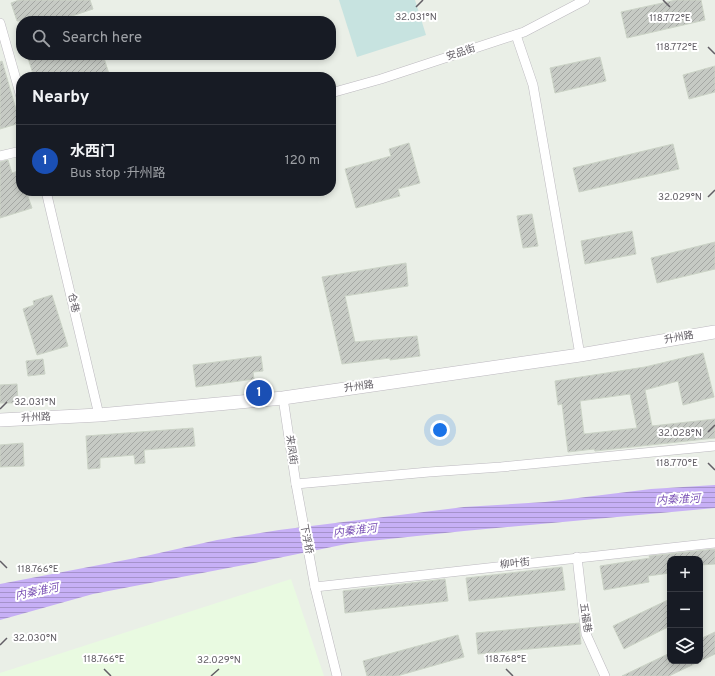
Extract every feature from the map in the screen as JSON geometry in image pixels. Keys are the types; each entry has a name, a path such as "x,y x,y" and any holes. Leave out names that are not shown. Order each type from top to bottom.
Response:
{"main road":[{"name":"升州路","path":"0,420 99,415 283,398 580,355 715,332"}],"street":[{"name":"安品街","path":"336,92 381,79 516,35 585,0"},
{"path":"0,23 16,79"},
{"path":"516,35 533,85 580,355"},
{"path":"0,156 16,152"},
{"name":"仓巷","path":"47,196 99,415"},
{"name":"来凤街","path":"283,398 299,502"},
{"path":"296,484 509,466 715,446"},
{"name":"下浮桥","path":"299,502 315,587"},
{"name":"柳叶街","path":"315,587 715,543"},
{"name":"五福巷","path":"577,557 586,634 605,676"},
{"path":"315,587 337,676"}],"shaded area":[{"path":"339,0 415,0 426,35 357,57"},
{"path":"291,579 324,676 0,676 0,673"}],"water":[{"name":"内秦淮河","path":"715,485 715,508 351,543 93,594 0,620 0,584 146,556 217,540 279,530 464,507 545,502 651,489"}],"building":[{"path":"19,0 90,0 93,9 72,16 16,16 16,18 11,3"},
{"path":"676,0 701,0 705,20 627,38 621,12"},
{"path":"600,57 606,81 555,93 550,68"},
{"path":"29,60 105,60 108,72 32,72"},
{"path":"2,61 16,109 16,124 0,129 0,62"},
{"path":"715,66 715,92 689,99 683,75"},
{"path":"409,143 420,183 398,189 400,196 356,208 345,169 391,156 389,149"},
{"path":"673,144 679,169 579,192 573,168"},
{"path":"8,160 12,173 16,172 16,196 28,196 32,208 0,218 0,162"},
{"path":"532,214 538,246 523,248 517,216"},
{"path":"632,231 636,254 585,264 581,241"},
{"path":"715,242 715,269 657,283 651,258"},
{"path":"406,263 408,286 345,296 355,342 417,336 420,356 342,364 322,277"},
{"path":"52,295 68,346 37,355 23,309 34,305 33,301"},
{"path":"703,353 714,397 683,405 678,381 645,390 652,426 715,419 715,438 595,451 594,449 568,452 562,404 558,405 555,381 645,367","holes":["630,394 637,428 584,434 580,401"]},
{"path":"261,356 263,371 253,372 254,379 196,387 193,365"},
{"path":"43,359 45,374 28,376 26,361"},
{"path":"17,384 18,403 0,403 0,385"},
{"path":"193,428 195,446 144,450 145,463 135,464 134,455 100,458 100,468 88,469 86,436"},
{"path":"23,443 24,466 0,467 0,445"},
{"path":"715,549 715,564 703,565 703,556 667,556 667,573 648,576 649,582 604,590 600,566 650,558 649,556"},
{"path":"562,567 565,590 469,601 466,578"},
{"path":"445,579 448,601 345,613 343,591"},
{"path":"667,600 667,628 624,649 613,626"},
{"path":"579,623 581,644 478,654 476,633"},
{"path":"715,632 715,654 703,660 703,638"},
{"path":"458,635 464,657 397,676 367,676 363,661"},
{"path":"667,654 667,664 694,664 669,676 622,676"}],"place":[{"name":"水西门","path":"259,393"}]}
